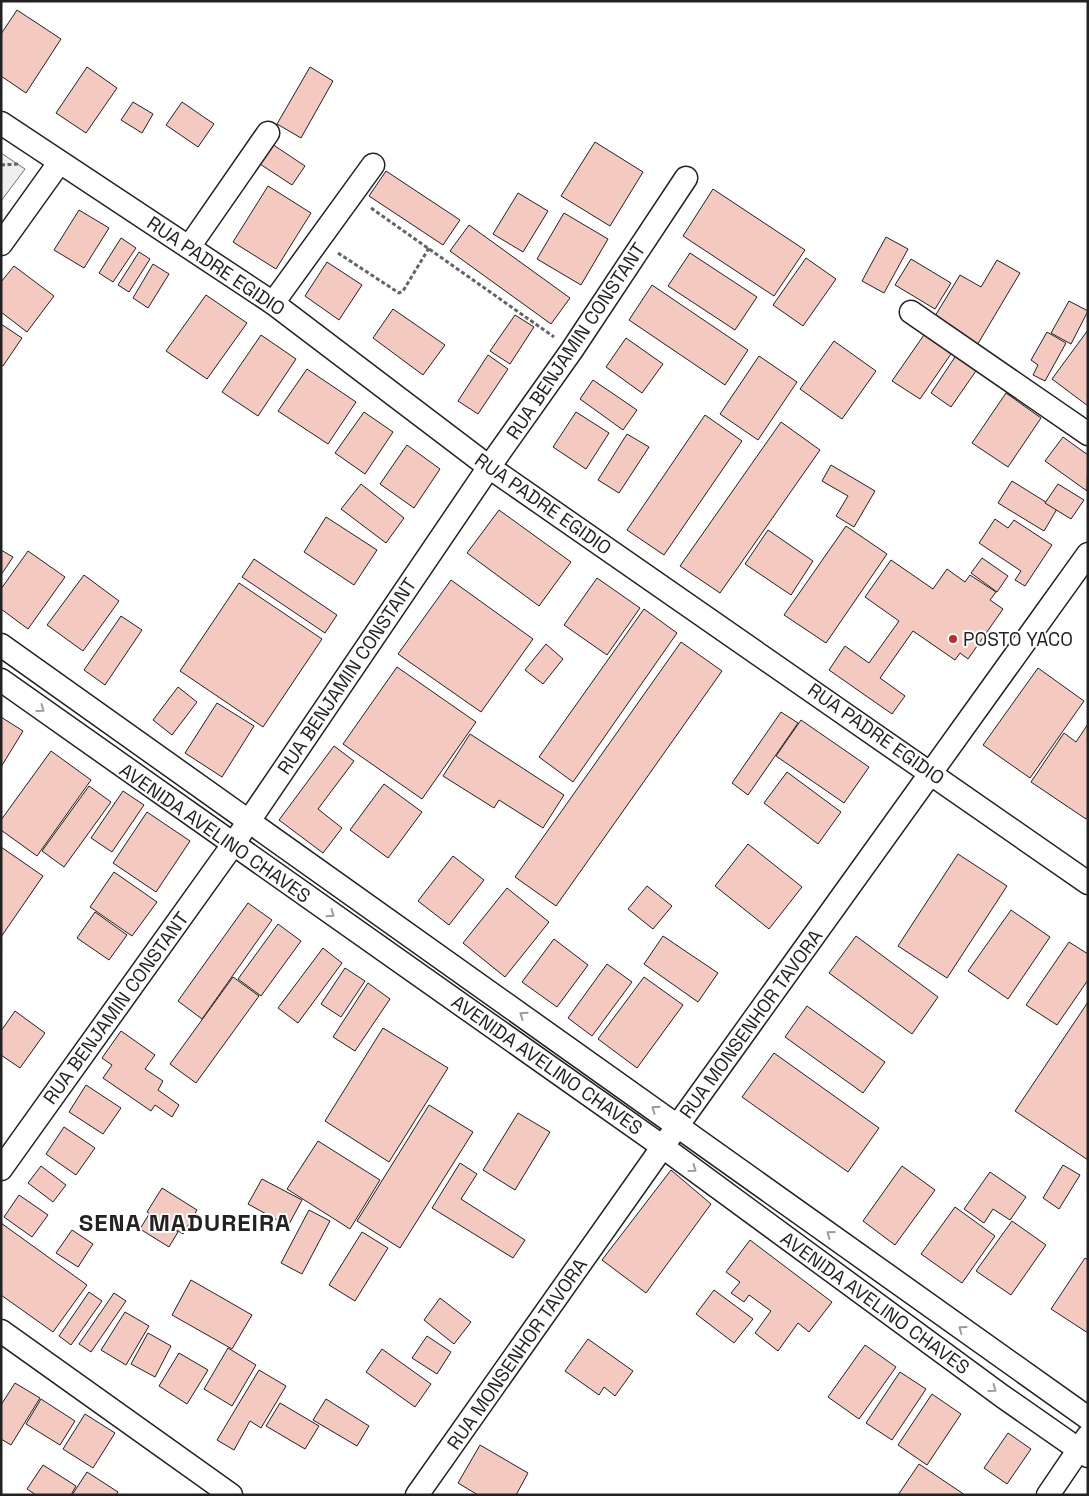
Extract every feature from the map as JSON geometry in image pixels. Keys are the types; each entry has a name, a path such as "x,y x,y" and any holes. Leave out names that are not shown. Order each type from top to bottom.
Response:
{"street":[{"name":"RUA PADRE EGIDIO","path":"1,123 22,135 59,162 273,303 489,467 1088,882"},
{"path":"189,247 268,133"},
{"path":"1,244 59,162"},
{"path":"273,303 373,165"},
{"name":"RUA BENJAMIN CONSTANT","path":"1,1169 232,846 489,467 572,350 686,178"},
{"path":"911,312 1088,434"},
{"name":"RUA MONSENHOR TAVORA","path":"417,1495 678,1125 1088,554"},
{"name":"AVENIDA AVELINO CHAVES","path":"1,645 1088,1418"},
{"name":"AVENIDA AVELINO CHAVES","path":"1,680 232,846 663,1147 1085,1447"},
{"path":"1,1331 232,1495"},
{"path":"1048,1495 1085,1447"}],"path":[{"path":"352,195 572,350"},
{"path":"318,240 399,293 403,292 429,248"}],"shaded area":[{"path":"1,153 25,169 1,201"}],"building":[{"path":"17,10 61,39 26,93 1,76 1,34"},
{"path":"87,67 117,88 86,133 56,113"},
{"path":"310,67 333,81 301,138 277,124"},
{"path":"133,102 153,114 142,133 121,120"},
{"path":"182,102 214,124 198,147 166,125"},
{"path":"595,142 643,172 610,226 561,196"},
{"path":"272,144 305,166 292,185 260,164"},
{"path":"386,171 460,220 443,245 369,196"},
{"path":"268,186 311,213 276,269 233,242"},
{"path":"713,189 805,250 774,296 683,236"},
{"path":"518,193 548,211 523,252 493,234"},
{"path":"79,210 109,228 84,268 54,250"},
{"path":"564,213 608,239 581,285 537,259"},
{"path":"469,225 570,298 551,324 450,251"},
{"path":"886,237 908,249 884,293 862,281"},
{"path":"121,238 136,248 113,282 99,273"},
{"path":"139,252 150,259 129,292 118,285"},
{"path":"690,253 757,297 735,330 668,286"},
{"path":"806,258 836,279 803,326 773,305"},
{"path":"911,259 951,283 935,309 895,285"},
{"path":"997,260 1020,273 976,347 932,321 960,275 981,287"},
{"path":"327,262 362,285 339,320 305,296"},
{"path":"153,264 169,274 148,308 133,298"},
{"path":"14,266 54,296 27,332 1,312 1,282"},
{"path":"652,285 748,350 725,385 629,320"},
{"path":"206,295 247,323 207,379 166,351"},
{"path":"1069,301 1088,311 1071,344 1051,333"},
{"path":"393,309 445,345 423,375 373,338"},
{"path":"515,315 534,327 510,364 490,351"},
{"path":"1,324 22,338 3,366 1,365"},
{"path":"1088,330 1088,406 1052,379"},
{"path":"926,332 953,351 920,399 892,381"},
{"path":"1047,332 1066,343 1045,381 1033,375 1038,365 1031,360"},
{"path":"261,335 296,359 258,416 222,392"},
{"path":"626,338 663,364 642,393 606,367"},
{"path":"834,341 876,371 842,419 800,389"},
{"path":"957,354 978,368 951,407 931,393"},
{"path":"488,355 508,369 478,414 458,401"},
{"path":"759,356 797,382 758,440 720,414"},
{"path":"307,369 356,402 328,444 278,411"},
{"path":"593,380 637,410 623,430 580,399"},
{"path":"1006,393 1041,418 1008,467 972,443"},
{"path":"364,412 393,432 365,474 335,453"},
{"path":"576,412 609,433 586,469 553,447"},
{"path":"705,415 742,441 664,555 627,530"},
{"path":"781,422 820,450 720,593 680,566"},
{"path":"627,434 649,447 619,493 598,480"},
{"path":"1063,437 1088,455 1087,491 1045,461"},
{"path":"407,445 440,469 414,508 380,484"},
{"path":"831,465 875,491 854,527 836,516 848,496 822,481"},
{"path":"1012,481 1057,509 1044,531 998,503"},
{"path":"361,484 404,518 386,543 341,509"},
{"path":"1058,484 1084,500 1071,519 1045,503"},
{"path":"499,510 571,562 539,606 467,553"},
{"path":"326,517 377,550 354,585 304,552"},
{"path":"995,519 1008,528 1014,520 1052,545 1025,586 1015,580 1021,571 979,543"},
{"path":"846,526 887,554 826,643 784,615"},
{"path":"768,530 813,561 791,595 745,564"},
{"path":"1,550 13,557 1,575"},
{"path":"28,551 65,577 28,629 1,609 1,589"},
{"path":"982,558 1008,576 997,592 971,573"},
{"path":"254,559 337,615 325,633 242,577"},
{"name":"POSTO YACO","path":"891,560 933,589 947,569 965,582 970,575 996,592 990,600 1003,609 968,659 960,653 955,660 913,631 880,678 905,696 892,714 829,670 845,646 869,663 899,621 865,597"},
{"path":"84,575 119,601 83,651 47,625"},
{"path":"597,578 640,608 607,655 564,625"},
{"path":"451,580 533,639 481,712 398,654"},
{"path":"239,583 322,639 263,727 180,671"},
{"path":"644,609 677,633 573,782 539,757"},
{"path":"121,616 142,630 105,685 84,670"},
{"path":"681,642 722,671 556,906 515,877"},
{"path":"546,644 563,659 543,684 525,670"},
{"path":"397,667 476,722 422,799 343,744"},
{"path":"1038,668 1084,701 1030,778 983,745"},
{"path":"178,687 197,702 172,735 153,720"},
{"path":"217,703 254,726 222,777 185,753"},
{"path":"781,712 798,723 748,795 732,783"},
{"path":"1,717 23,731 1,767"},
{"path":"801,720 869,767 844,803 776,756"},
{"path":"1088,724 1088,816 1086,819 1031,782 1064,733 1076,742"},
{"path":"470,734 564,795 543,828 499,800 494,808 443,776"},
{"path":"334,746 354,761 318,809 342,828 323,853 279,820"},
{"path":"51,751 91,780 37,856 1,830 1,820"},
{"path":"787,772 841,812 818,844 764,803"},
{"path":"384,784 422,812 388,858 350,830"},
{"path":"89,786 111,802 64,867 42,851"},
{"path":"123,791 144,805 112,852 91,838"},
{"path":"147,812 190,841 156,892 113,863"},
{"path":"748,844 802,887 769,929 715,886"},
{"path":"1,847 43,876 1,937"},
{"path":"958,854 1007,886 947,978 898,946"},
{"path":"453,856 484,880 449,925 418,901"},
{"path":"114,872 157,902 132,936 90,907"},
{"path":"647,886 672,906 653,929 628,909"},
{"path":"507,888 549,922 505,977 463,943"},
{"path":"248,903 272,920 202,1019 178,1001"},
{"path":"1011,910 1050,937 1008,999 968,971"},
{"path":"95,912 127,935 109,960 77,938"},
{"path":"278,924 301,941 261,996 238,979"},
{"path":"663,936 718,973 698,1002 644,964"},
{"path":"856,936 938,997 912,1034 829,973"},
{"path":"554,939 588,965 557,1007 522,982"},
{"path":"1069,942 1088,954 1088,980 1057,1025 1026,1005"},
{"path":"323,948 342,963 298,1023 278,1008"},
{"path":"607,964 632,982 592,1036 568,1018"},
{"path":"345,968 365,981 341,1017 321,1004"},
{"path":"233,977 259,996 196,1083 170,1064"},
{"path":"644,977 683,1005 637,1068 598,1039"},
{"path":"368,983 390,999 355,1051 333,1037"},
{"path":"1088,1002 1088,1160 1015,1111"},
{"path":"807,1006 885,1062 863,1093 785,1037"},
{"path":"15,1011 45,1033 20,1068 1,1055 1,1031"},
{"path":"383,1028 448,1068 389,1162 325,1121"},
{"path":"121,1031 155,1055 145,1069 163,1081 158,1090 179,1105 172,1117 155,1105 151,1111 103,1078 112,1065 102,1058"},
{"path":"774,1053 879,1128 848,1172 742,1097"},
{"path":"86,1085 121,1108 103,1134 69,1112"},
{"path":"429,1105 473,1132 400,1248 357,1221"},
{"path":"518,1113 550,1132 515,1190 483,1170"},
{"path":"64,1127 95,1148 76,1175 46,1154"},
{"path":"318,1141 380,1180 350,1229 287,1189"},
{"path":"460,1163 477,1174 461,1199 525,1240 513,1258 432,1208"},
{"path":"1063,1165 1080,1175 1059,1209 1043,1198"},
{"path":"41,1166 66,1185 53,1202 28,1183"},
{"path":"902,1166 935,1190 895,1245 863,1221"},
{"path":"671,1170 711,1204 646,1293 602,1260"},
{"path":"990,1172 1026,1197 1010,1220 993,1209 984,1223 964,1209"},
{"path":"262,1179 302,1200 288,1226 248,1204"},
{"path":"162,1188 197,1210 183,1234 147,1212"},
{"path":"19,1195 48,1215 32,1237 4,1217"},
{"path":"955,1207 995,1236 962,1283 921,1254"},
{"path":"309,1210 330,1221 302,1274 281,1263"},
{"path":"149,1214 178,1232 169,1247 140,1229"},
{"path":"1012,1221 1046,1245 1011,1295 976,1271"},
{"path":"1,1223 87,1285 53,1332 1,1295"},
{"path":"72,1230 93,1244 78,1267 56,1253"},
{"path":"362,1232 388,1248 355,1301 329,1285"},
{"path":"750,1240 832,1302 809,1332 798,1323 778,1351 755,1333 771,1311 749,1295 744,1302 731,1293 740,1282 726,1272"},
{"path":"1085,1258 1088,1260 1088,1333 1051,1309"},
{"path":"191,1280 252,1315 232,1349 172,1315"},
{"path":"714,1290 753,1319 734,1343 696,1314"},
{"path":"89,1292 102,1301 71,1345 59,1336"},
{"path":"114,1293 126,1301 91,1352 79,1344"},
{"path":"440,1298 471,1322 454,1344 424,1320"},
{"path":"125,1312 149,1326 126,1365 101,1350"},
{"path":"148,1333 171,1346 155,1377 131,1364"},
{"path":"427,1336 451,1352 437,1374 412,1358"},
{"path":"588,1339 633,1371 615,1396 604,1387 599,1395 565,1371"},
{"path":"865,1345 896,1367 859,1419 828,1397"},
{"path":"228,1348 256,1365 232,1406 204,1389"},
{"path":"382,1349 431,1384 415,1407 366,1372"},
{"path":"179,1353 208,1370 187,1404 159,1386"},
{"path":"259,1370 286,1386 261,1428 250,1421 234,1450 217,1440"},
{"path":"900,1372 926,1389 892,1440 866,1423"},
{"path":"15,1383 40,1398 11,1445 1,1439 1,1405"},
{"path":"932,1394 961,1414 927,1465 898,1445"},
{"path":"41,1399 75,1421 60,1445 26,1424"},
{"path":"326,1399 369,1426 357,1446 313,1420"},
{"path":"280,1403 319,1426 305,1449 266,1426"},
{"path":"85,1414 115,1433 93,1468 63,1449"},
{"path":"1008,1433 1031,1449 1007,1484 984,1468"},
{"path":"480,1445 528,1473 516,1495 478,1495 458,1483"},
{"path":"919,1464 965,1495 898,1495"},
{"path":"43,1465 76,1486 71,1495 36,1495 27,1489"},
{"path":"87,1472 118,1492 116,1495 72,1495"}],"place":[{"name":"POSTO YACO","path":"953,639"}],"district":[{"name":"SENA MADUREIRA","path":"185,1222"}]}
